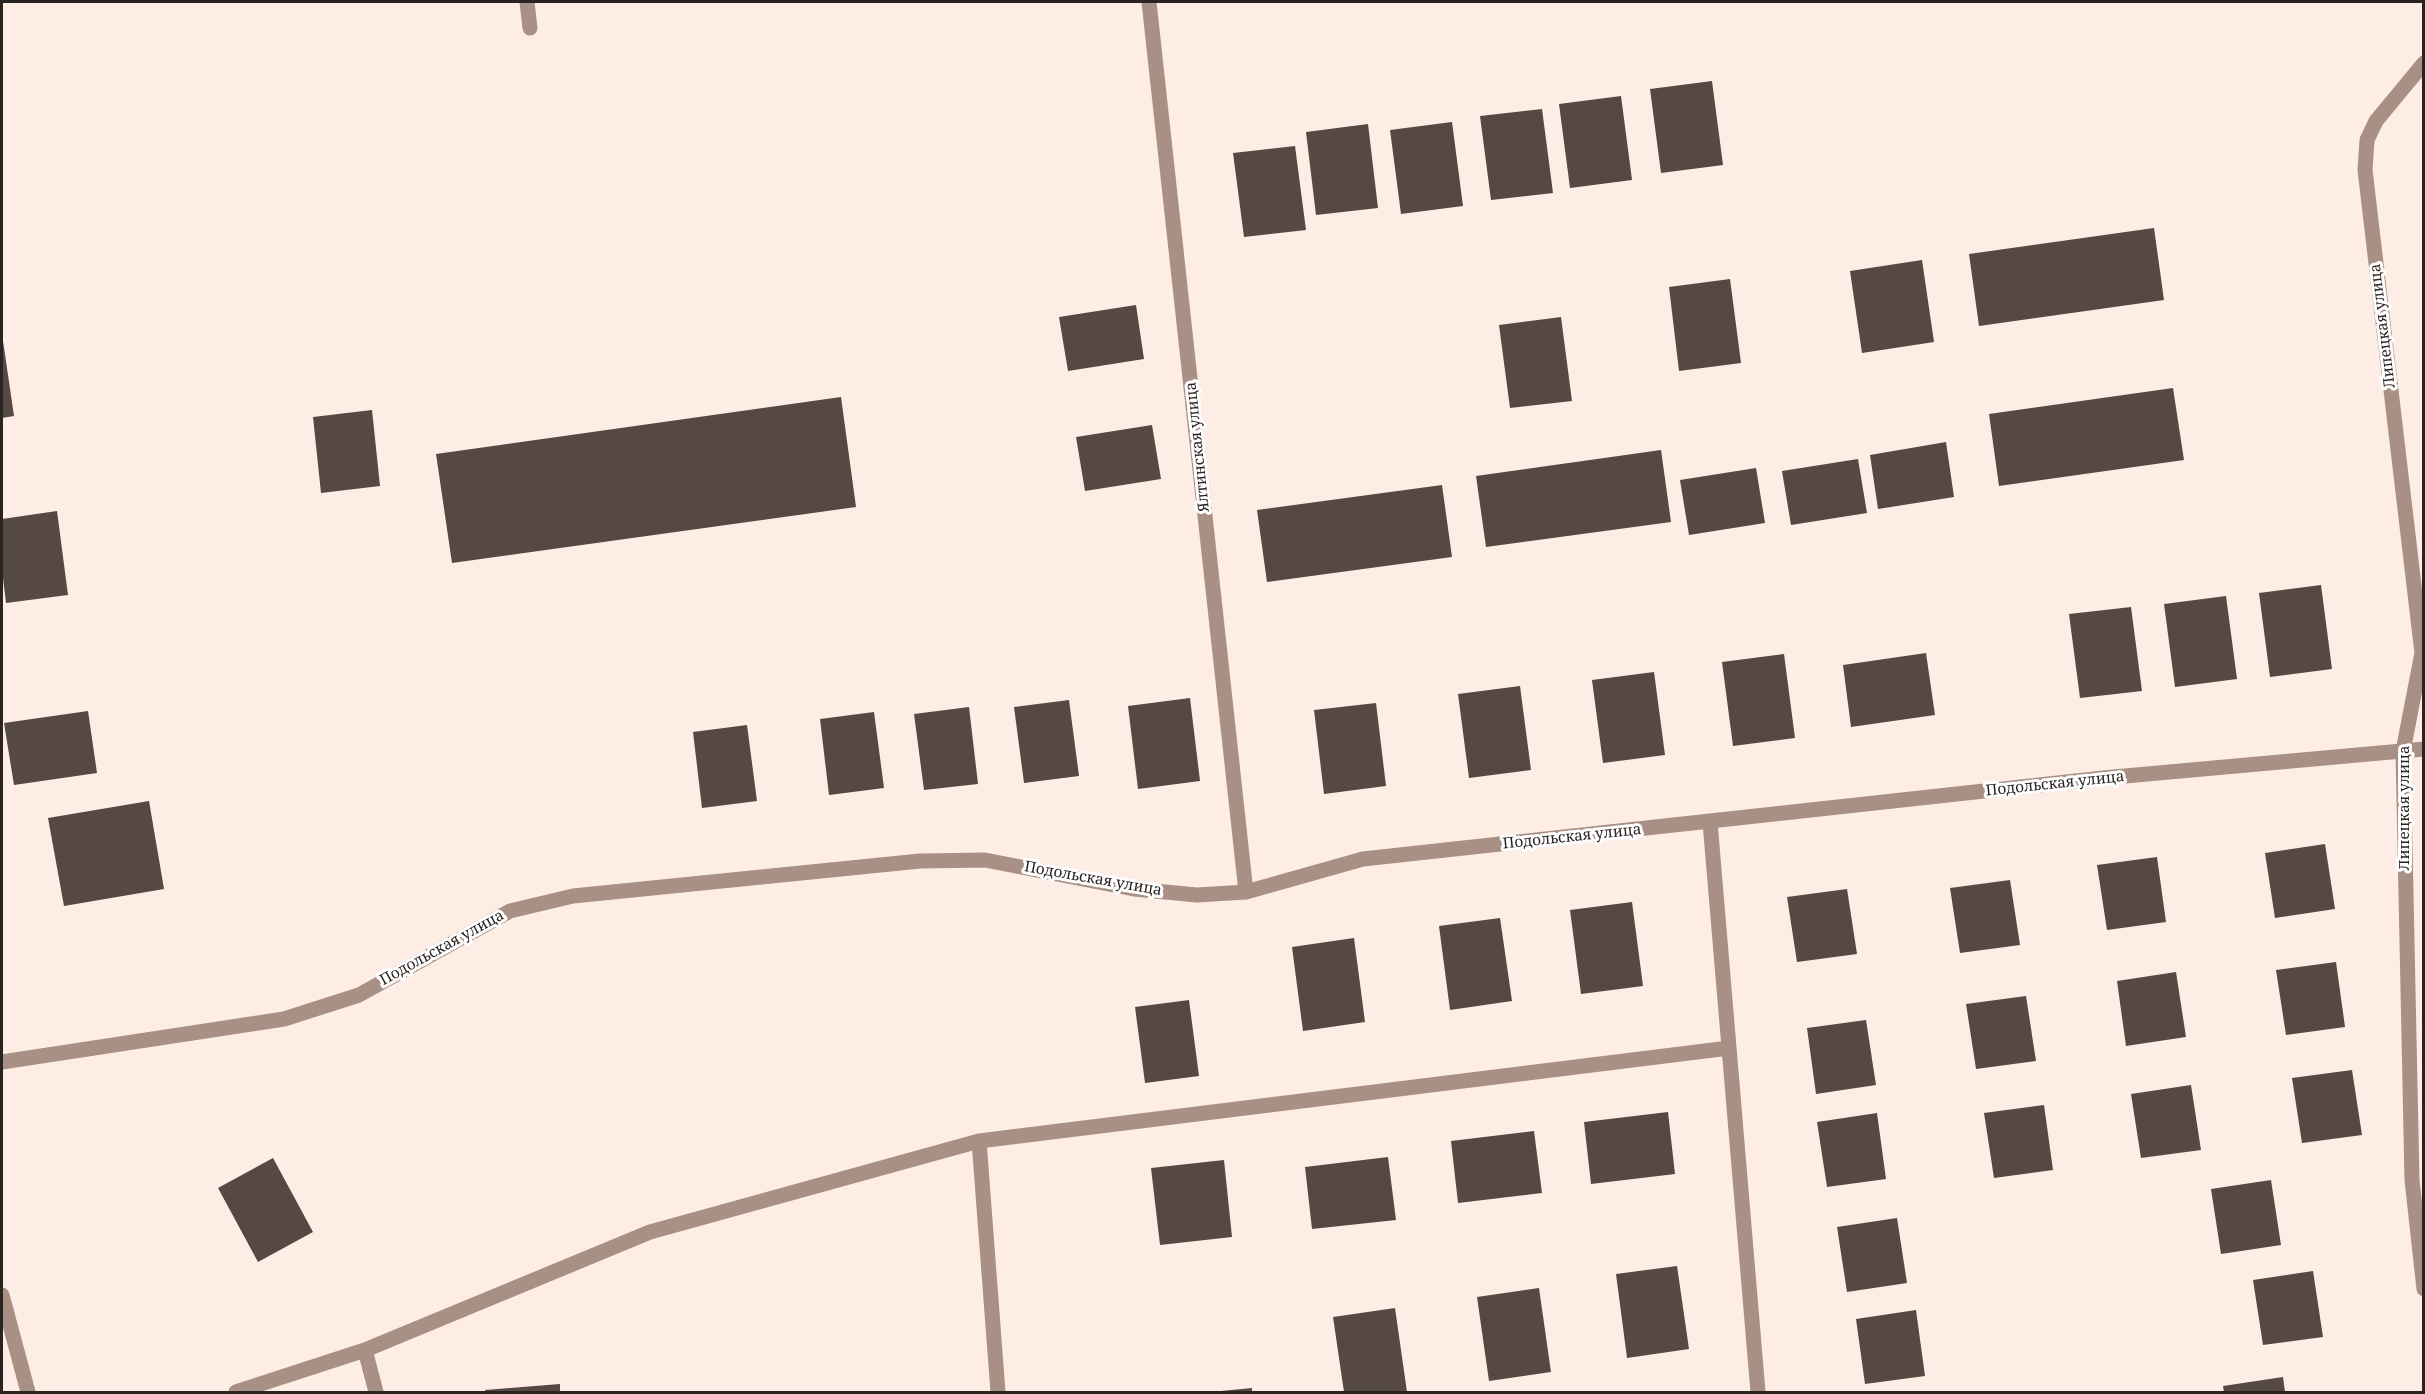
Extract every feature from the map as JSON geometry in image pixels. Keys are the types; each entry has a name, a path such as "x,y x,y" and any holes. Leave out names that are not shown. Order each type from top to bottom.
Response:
{"street":[{"path":"527,2 530,28"},
{"name":"Ялтинская улица","path":"1149,2 1246,892"},
{"name":"Липецкая улица","path":"2424,63 2376,121 2367,141 2365,170 2422,653 2403,751 2412,1180 2424,1289"},
{"name":"Подольская улица","path":"2,1062 284,1020 358,995 510,911 573,896 920,861 984,860 1134,890 1197,895 1246,892 1364,859 2091,780 2424,749"},
{"path":"1710,822 1758,1392"},
{"path":"236,1392 365,1350 650,1232 979,1141 1729,1048"},
{"path":"979,1141 998,1392"},
{"path":"2,1295 28,1392"},
{"path":"365,1350 376,1392"}],"building":[{"path":"1712,81 1723,165 1661,173 1650,89"},
{"path":"1621,96 1632,180 1570,188 1559,104"},
{"path":"1542,109 1553,193 1491,200 1480,116"},
{"path":"1452,122 1463,206 1401,214 1390,130"},
{"path":"1368,124 1378,208 1316,215 1306,132"},
{"path":"1295,146 1306,230 1244,237 1233,153"},
{"path":"2154,228 2164,300 1979,326 1969,254"},
{"path":"1922,260 1934,342 1862,353 1850,271"},
{"path":"1730,279 1741,363 1679,371 1669,287"},
{"path":"1136,305 1144,359 1068,371 1059,317"},
{"path":"1561,317 1572,401 1510,408 1499,325"},
{"path":"2,334 14,416 2,418"},
{"path":"2173,388 2184,460 1999,486 1989,414"},
{"path":"841,397 856,507 452,563 436,454"},
{"path":"372,410 380,486 321,493 313,417"},
{"path":"1152,425 1161,479 1085,491 1076,437"},
{"path":"1946,442 1954,497 1878,509 1870,455"},
{"path":"1661,450 1671,522 1486,547 1476,476"},
{"path":"1858,459 1867,513 1791,525 1782,471"},
{"path":"1756,468 1765,523 1689,535 1680,480"},
{"path":"1442,485 1452,557 1267,582 1257,510"},
{"path":"57,511 68,595 6,603 2,570 2,519"},
{"path":"2321,585 2332,669 2270,677 2259,593"},
{"path":"2226,596 2237,679 2175,687 2164,604"},
{"path":"2131,607 2142,691 2080,698 2069,614"},
{"path":"1926,653 1935,715 1851,727 1843,665"},
{"path":"1784,654 1795,738 1733,746 1722,662"},
{"path":"1654,672 1665,755 1603,763 1592,680"},
{"path":"1520,686 1531,770 1469,778 1458,694"},
{"path":"1190,698 1200,781 1138,789 1128,706"},
{"path":"1069,700 1079,776 1024,783 1014,707"},
{"path":"1376,703 1386,786 1324,794 1314,710"},
{"path":"969,707 978,784 924,790 914,714"},
{"path":"88,711 97,773 14,785 4,723"},
{"path":"874,712 884,788 829,795 820,719"},
{"path":"747,725 757,801 702,808 693,732"},
{"path":"149,801 164,889 64,906 48,818"},
{"path":"2325,844 2335,909 2275,918 2265,853"},
{"path":"2157,857 2166,922 2107,930 2097,865"},
{"path":"2010,880 2020,945 1960,953 1950,888"},
{"path":"1847,889 1857,954 1797,962 1787,897"},
{"path":"1632,902 1643,986 1581,994 1570,910"},
{"path":"1500,918 1512,1001 1450,1010 1439,926"},
{"path":"1354,938 1365,1022 1303,1031 1292,947"},
{"path":"2336,962 2345,1027 2286,1035 2276,970"},
{"path":"2176,972 2186,1037 2126,1046 2117,981"},
{"path":"2026,996 2036,1061 1976,1069 1966,1004"},
{"path":"1189,1000 1199,1076 1145,1083 1135,1007"},
{"path":"1866,1020 1876,1085 1816,1094 1807,1028"},
{"path":"2352,1070 2362,1135 2302,1143 2292,1078"},
{"path":"2191,1085 2201,1150 2141,1158 2131,1094"},
{"path":"2044,1105 2053,1170 1994,1178 1984,1113"},
{"path":"1668,1112 1675,1174 1591,1184 1584,1122"},
{"path":"1877,1113 1886,1179 1827,1187 1817,1122"},
{"path":"1534,1131 1542,1193 1458,1203 1451,1141"},
{"path":"1388,1157 1396,1220 1312,1229 1305,1167"},
{"path":"273,1158 313,1232 258,1262 218,1188"},
{"path":"1224,1160 1232,1237 1160,1245 1151,1168"},
{"path":"2271,1180 2281,1245 2221,1254 2211,1189"},
{"path":"1897,1218 1907,1283 1847,1292 1837,1227"},
{"path":"1677,1266 1689,1349 1627,1358 1616,1274"},
{"path":"2313,1271 2323,1337 2263,1345 2253,1280"},
{"path":"1539,1288 1551,1372 1489,1381 1477,1297"},
{"path":"1395,1308 1407,1392 1344,1392 1333,1317"},
{"path":"1916,1310 1925,1376 1865,1384 1856,1319"},
{"path":"2283,1377 2285,1392 2224,1392 2223,1386"},
{"path":"560,1384 560,1392 485,1392 485,1390"},
{"path":"1252,1388 1252,1392 1221,1392 1221,1391"}]}
